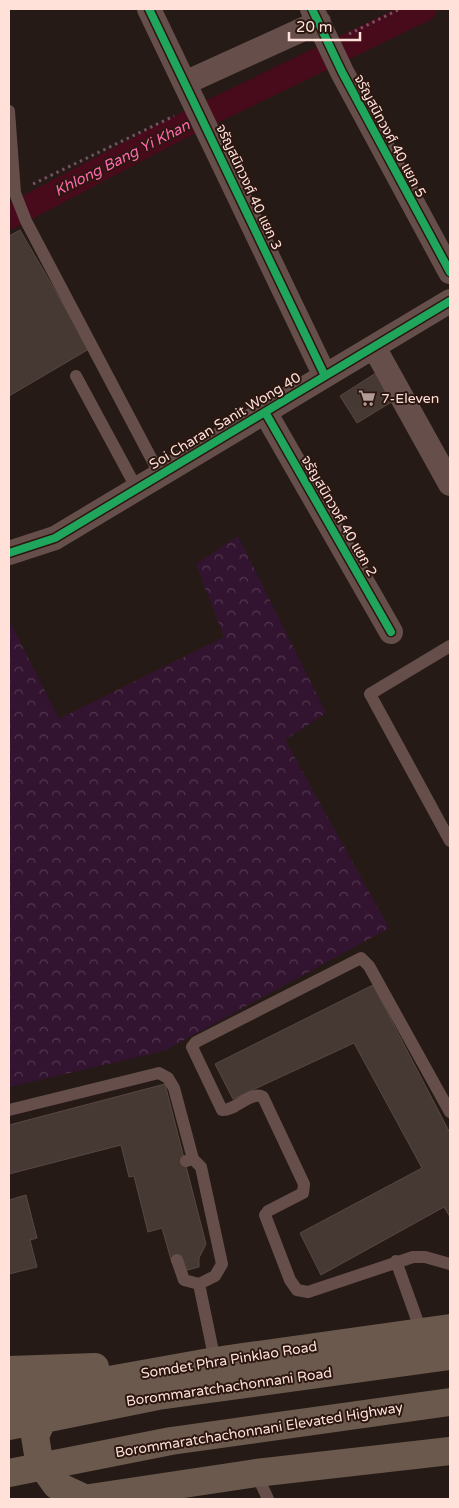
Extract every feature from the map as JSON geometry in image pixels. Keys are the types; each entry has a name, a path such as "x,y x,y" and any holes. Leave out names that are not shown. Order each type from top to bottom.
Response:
{"main road":[{"name":"Somdet Phra Pinklao Road","path":"9,1398 215,1361 450,1328"},
{"name":"Borommaratchachonnani Road","path":"9,1426 158,1396 450,1356"},
{"path":"9,1370 215,1361"},
{"path":"9,1437 159,1407 450,1370"},
{"path":"75,1385 46,1408 35,1436 39,1461 56,1485 84,1499 148,1496 256,1473 450,1451"},
{"name":"Borommaratchachonnani Elevated Highway","path":"9,1472 171,1441 450,1402"},
{"path":"9,1488 170,1456 450,1417"}],"street":[{"name":"จรัญสนิทวงศ์ 40 แยก 3","path":"149,9 325,376"},
{"path":"186,83 316,16"},
{"name":"จรัญสนิทวงศ์ 40 แยก 5","path":"316,16 342,72 450,272"},
{"name":"Soi Charan Sanit Wong 40","path":"9,553 55,538 450,301"},
{"path":"374,347 450,484"},
{"name":"จรัญสนิทวงศ์ 40 แยก 2","path":"266,412 392,632"}],"lane":[{"path":"9,111 15,193 26,221 160,475"},
{"path":"76,376 137,489"},
{"path":"450,646 370,694 450,841"},
{"path":"450,1112 369,966 361,958 192,1045 193,1052 222,1110 227,1110 256,1096 263,1097 304,1184 303,1192 268,1211 265,1215 294,1288 300,1292 308,1292 396,1261 421,1257 450,1264"},
{"path":"9,1110 159,1073 168,1078 174,1088 190,1160 201,1166 222,1261 218,1274 199,1284 184,1280 177,1260"},
{"path":"396,1261 420,1331"},
{"path":"199,1284 215,1361"},
{"path":"256,1473 268,1499"}],"path":[{"path":"329,44 400,9"},
{"path":"15,193 196,105"}],"green space":[{"path":"238,536 326,713 285,740 389,928 164,1051 9,1087 9,620 59,719 224,637 196,564"}],"building":[{"path":"20,230 89,349 9,396 9,236"},
{"name":"7-Eleven","path":"376,373 393,401 357,423 340,396"},
{"path":"373,985 450,1133 450,1217 444,1207 321,1275 300,1233 422,1168 354,1043 233,1099 215,1064"},
{"path":"165,1084 206,1244 199,1258 199,1267 180,1272 177,1262 172,1263 162,1228 148,1232 134,1176 129,1177 121,1145 9,1174 9,1125"},
{"path":"26,1195 37,1238 30,1240 37,1267 9,1274 9,1200"}],"waterway":[{"name":"Khlong Bang Yi Khan","path":"9,217 176,129 424,9"}],"cycle path":[{"path":"149,9 325,376"},
{"path":"312,9 342,72 450,272"},
{"path":"9,553 55,538 450,301"},
{"path":"265,412 391,632"}],"place":[{"name":"7-Eleven","path":"367,398"}]}
